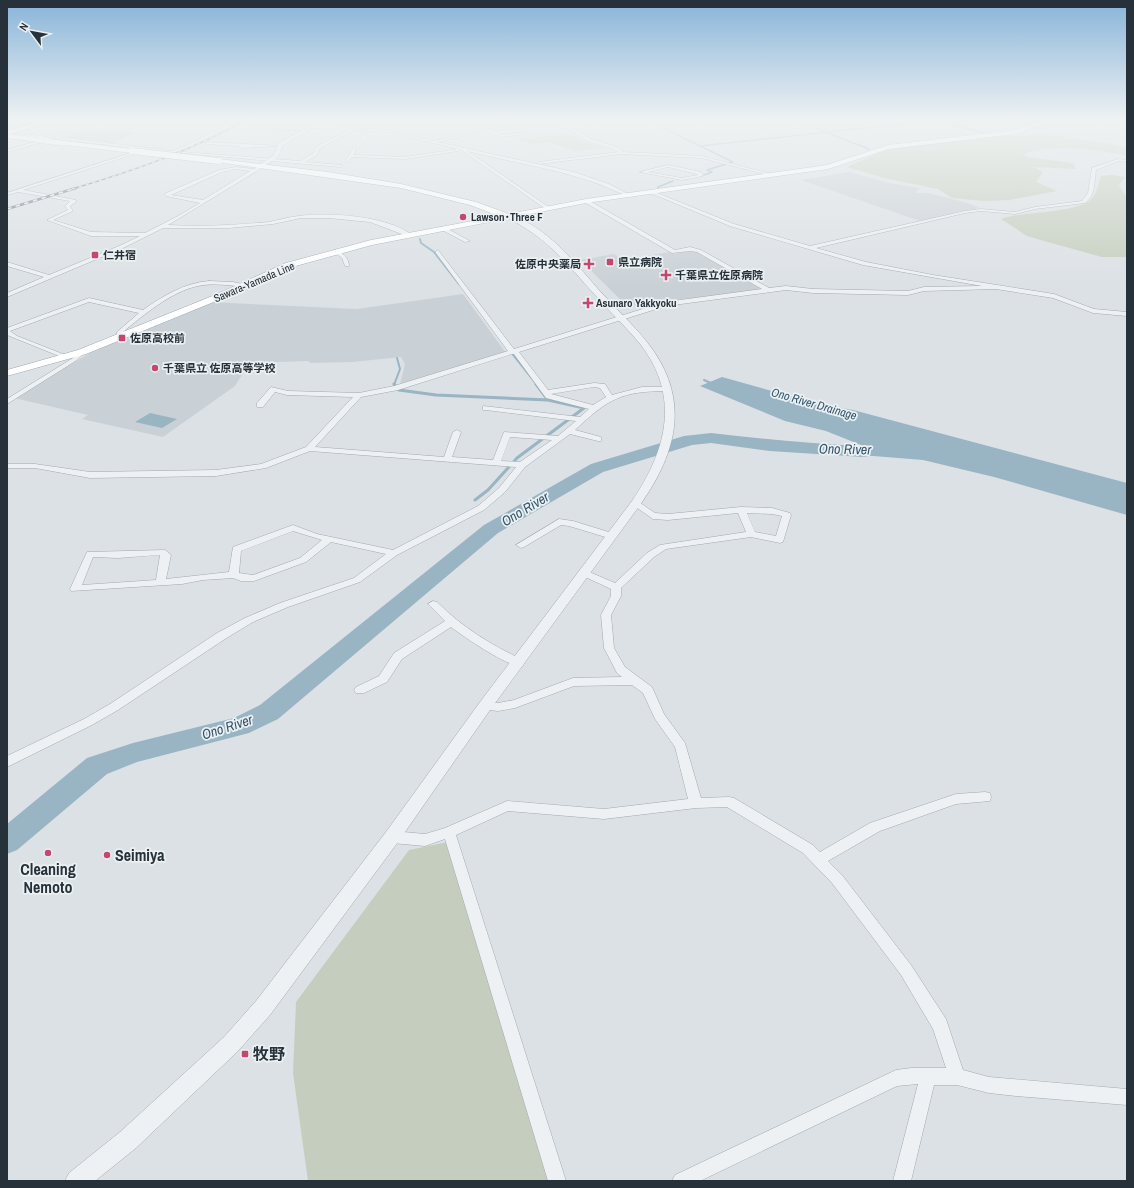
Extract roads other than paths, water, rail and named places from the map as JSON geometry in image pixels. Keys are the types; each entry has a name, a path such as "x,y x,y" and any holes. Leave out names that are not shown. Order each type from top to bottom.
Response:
{"main road":[{"path":"325,175 430,191 472,202 508,216"},
{"name":"Sawara-Yamada Line","path":"7,373 82,352 289,265 337,252 442,228 586,201 769,175"}],"street":[{"path":"7,194 65,175"},
{"path":"204,202 166,195 211,175"},
{"path":"7,294 121,247 204,202 246,175"},
{"path":"501,175 548,208"},
{"path":"580,175 628,195"},
{"path":"661,175 676,178 689,178 700,175"},
{"path":"809,248 965,212 981,210 1015,212 1083,202 1088,199 1091,192 1090,184 1092,175"},
{"path":"689,178 704,184"},
{"path":"19,191 66,198 74,202 67,206 71,210 48,220 91,234 146,234"},
{"path":"650,192 702,214 809,248 873,265 994,288 1054,296 1093,311 1127,314"},
{"path":"586,201 674,252 690,249 699,251 768,290"},
{"path":"77,1181 128,1140 231,1044 263,1008 392,836 485,706 519,663 636,503 645,490 662,458 671,417 668,389 657,362 621,318 550,242 525,224 508,216"},
{"path":"162,226 212,228 271,223 302,217 327,217 386,224 409,235"},
{"path":"442,228 467,240"},
{"path":"337,252 344,257 348,265"},
{"path":"438,252 513,352 549,396 594,408"},
{"path":"7,264 49,277"},
{"path":"120,337 119,333 143,312 197,284 225,283 244,285"},
{"path":"260,405 274,389 287,393 359,394 397,388 682,300 786,288 813,291 908,293 924,289 994,288"},
{"path":"7,331 89,300 143,312"},
{"path":"7,331 15,337 66,357"},
{"path":"7,402 75,359 82,352"},
{"path":"547,392 594,385 602,386 610,398"},
{"path":"7,762 39,748 108,711 238,627 284,605 357,580 394,553 481,508 502,490 522,465 569,431 594,408 610,398 642,389 668,389"},
{"path":"309,449 359,394"},
{"path":"486,408 581,419"},
{"path":"569,431 598,439"},
{"path":"447,459 457,432"},
{"path":"497,462 507,434 559,438"},
{"path":"7,466 35,466 69,472 104,475 216,474 263,466 309,449 522,465"},
{"path":"616,587 630,577 652,552 662,547 751,534 780,540 787,515 772,511 741,510 660,517 653,516 636,503"},
{"path":"741,510 751,534"},
{"path":"521,545 559,522 570,523 612,536"},
{"path":"234,575 236,549 293,528 315,536 394,553"},
{"path":"161,581 166,555 162,552 118,555 90,554 75,589 161,581 182,581 203,577 234,575 241,578 254,578 280,570 303,560 329,539"},
{"path":"584,573 616,587"},
{"path":"616,587 616,596 606,615 609,648 621,670 648,690 659,716 681,746 696,803"},
{"path":"433,604 451,622 492,650 519,663"},
{"path":"360,690 383,679 398,656 451,622"},
{"path":"485,706 498,707 515,704 573,682 634,681"},
{"path":"819,859 875,827 956,799 985,797"},
{"path":"392,836 425,840 449,832 507,806 604,814 696,803 729,802 808,849 819,859 836,879 906,970 940,1025 957,1077"},
{"path":"449,832 557,1181"},
{"path":"682,1181 896,1078 911,1076 957,1077 989,1085 1127,1097"},
{"path":"902,1181 928,1077"}],"water":[{"path":"722,377 814,403 853,410 1127,483 1127,515 994,477 923,460 861,455 861,445 826,431 785,421 700,386"},
{"path":"150,413 177,419 162,428 135,422"}],"waterway":[{"path":"658,189 658,187 673,181"},
{"path":"420,239 421,243 434,252 459,284"},
{"path":"510,351 537,385"},
{"path":"394,384 400,369 397,358"},
{"name":"Ono River Drainage","path":"704,380 713,384"},
{"path":"394,384 399,390 436,395 548,400"},
{"path":"536,384 548,400"},
{"path":"475,500 488,490 517,458 584,408 548,400"},
{"name":"Ono River","path":"7,841 97,766 133,753 240,726 269,712 491,529 597,468 690,440 711,438 770,446 863,452 891,448"}],"railway":[{"path":"72,189 116,175"},
{"path":"7,209 76,188"}],"place":[{"name":"Lawson･Three F","path":"463,217"},
{"name":"仁井宿","path":"95,255"},
{"name":"県立病院","path":"610,262"},
{"name":"佐原中央薬局","path":"589,264"},
{"name":"千葉県立佐原病院","path":"666,275"},
{"name":"Asunaro Yakkyoku","path":"588,303"},
{"name":"佐原高校前","path":"122,338"},
{"name":"千葉県立 佐原高等学校","path":"155,368"},
{"name":"Cleaning Nemoto","path":"48,853"},
{"name":"Seimiya","path":"107,855"},
{"name":"牧野","path":"245,1054"}]}
